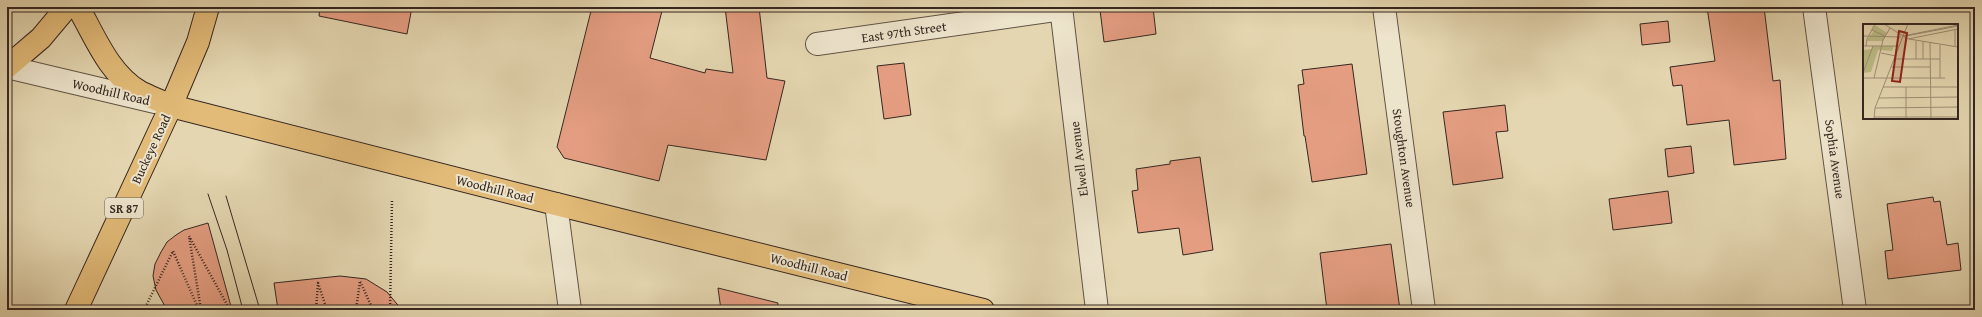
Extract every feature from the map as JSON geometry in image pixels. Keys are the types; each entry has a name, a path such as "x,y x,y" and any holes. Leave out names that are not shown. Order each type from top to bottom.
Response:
{"main road":[{"path":"7,67 41,38 67,7"},
{"path":"78,7 108,61 117,72 139,92 171,106"},
{"name":"Buckeye Road","path":"76,310 171,106 198,42 208,7"},
{"name":"Woodhill Road","path":"171,106 971,309"}],"street":[{"name":"Stoughton Avenue","path":"1384,7 1424,310"},
{"name":"Sophia Avenue","path":"1814,7 1855,310"},
{"name":"East 97th Street","path":"817,44 1062,8"},
{"name":"Elwell Avenue","path":"1062,8 1097,310"},
{"name":"Woodhill Road","path":"7,67 171,106"},
{"path":"556,204 570,310"}],"path":[{"path":"390,310 392,200"},
{"path":"200,310 189,236 230,310"},
{"path":"144,310 173,251 200,310"},
{"path":"356,310 360,281 373,310"},
{"path":"316,310 318,283 327,310"}],"building":[{"path":"320,7 412,7 407,34 319,16"},
{"path":"592,7 663,7 650,58 705,73 706,69 733,73 725,7 759,7 767,78 785,81 766,160 668,145 659,181 564,158 557,147"},
{"path":"1126,7 1153,7 1156,34 1104,42 1100,10"},
{"path":"1707,7 1764,7 1773,81 1780,80 1786,159 1734,165 1729,120 1687,125 1682,85 1673,86 1670,67 1715,61"},
{"path":"1668,21 1670,42 1642,45 1640,24"},
{"path":"904,63 911,115 884,119 877,66"},
{"path":"1352,64 1367,174 1312,182 1304,136 1298,85 1304,84 1302,70"},
{"path":"1505,105 1508,131 1496,132 1503,178 1453,185 1443,112"},
{"path":"1691,146 1694,173 1668,177 1665,149"},
{"path":"1200,157 1213,250 1183,255 1179,228 1138,233 1132,191 1138,190 1136,169 1170,164 1170,161"},
{"path":"1668,191 1672,223 1613,230 1609,199"},
{"path":"1933,197 1934,202 1940,201 1947,245 1958,243 1961,270 1888,279 1885,251 1893,250 1887,204"},
{"path":"208,223 232,310 167,310 156,290 153,276 155,264 167,242 176,235 184,230"},
{"path":"1391,244 1400,310 1327,310 1320,253"},
{"path":"340,276 366,279 387,292 402,310 278,310 274,283"},
{"path":"718,288 778,303 777,310 721,310"}],"tram line":[{"path":"208,194 227,250 243,310"},
{"path":"226,196 260,310"}]}
